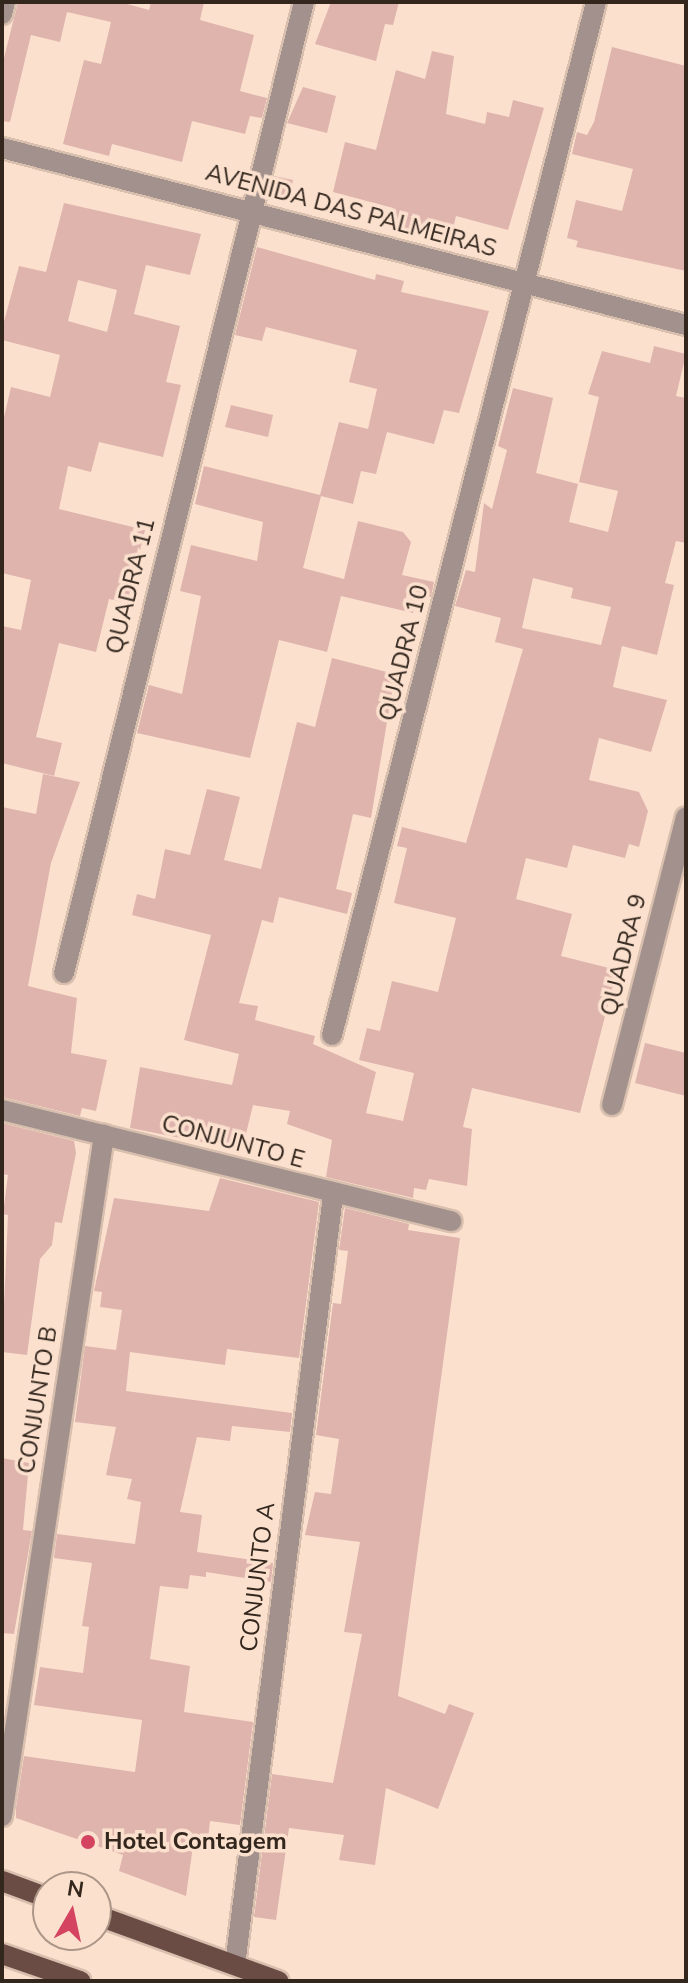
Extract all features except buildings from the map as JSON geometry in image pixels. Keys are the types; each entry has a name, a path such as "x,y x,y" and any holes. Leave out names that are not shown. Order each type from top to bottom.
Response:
{"main road":[{"path":"2,1881 32,1892"},
{"path":"112,1921 278,1981"},
{"path":"2,1954 80,1981"}],"street":[{"path":"2,14 5,2"},
{"name":"QUADRA 11","path":"64,973 304,2"},
{"name":"QUADRA 10","path":"332,1035 596,2"},
{"name":"AVENIDA DAS PALMEIRAS","path":"2,148 686,325"},
{"name":"QUADRA 9","path":"612,1105 686,817"},
{"name":"CONJUNTO E","path":"2,1110 333,1196 451,1221"},
{"name":"CONJUNTO B","path":"2,1816 104,1135"},
{"name":"CONJUNTO A","path":"235,1965 333,1196"}],"place":[{"name":"Hotel Contagem","path":"88,1842"}]}
